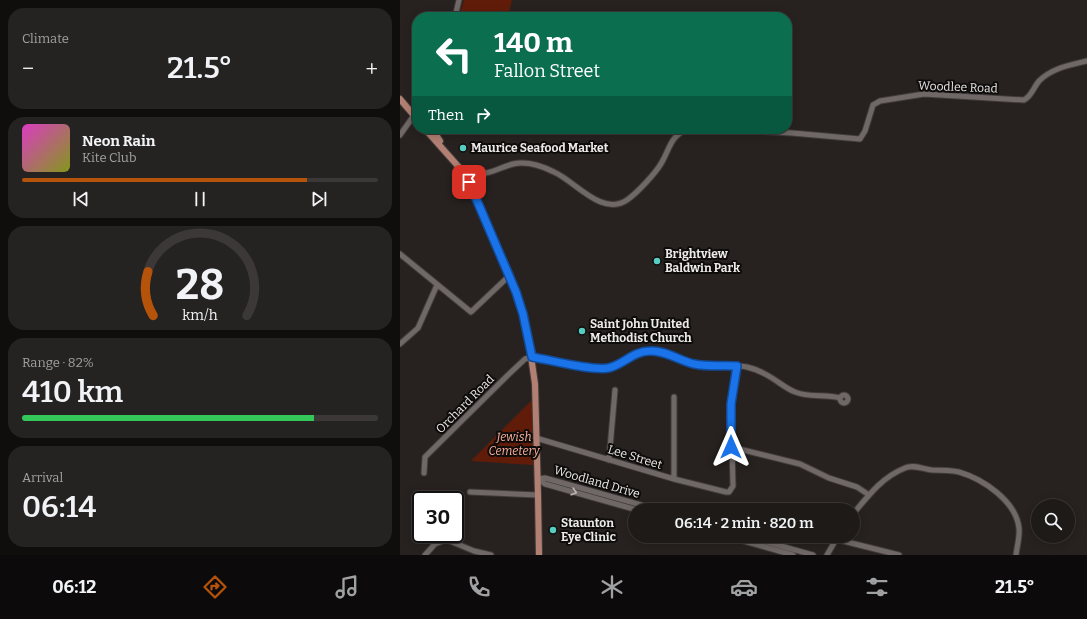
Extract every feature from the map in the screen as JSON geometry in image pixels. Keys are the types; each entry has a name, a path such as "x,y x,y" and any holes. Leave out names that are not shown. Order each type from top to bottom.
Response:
{"main road":[{"path":"400,99 412,111"},
{"path":"429,134 465,174 510,275 522,309 532,357 535,384 539,555"},
{"path":"435,134 449,156"}],"street":[{"path":"455,12 459,0"},
{"name":"Woodlee Road","path":"792,133 860,139 865,132 873,107 880,101 924,94 1024,100 1030,96 1040,80 1052,71 1087,61"},
{"path":"400,135 412,120"},
{"path":"465,174 488,173 513,164 530,164 558,173 600,202 620,204 629,198 654,174 662,163 674,137 679,134"},
{"path":"400,254 471,312 510,275"},
{"path":"400,344 418,328 437,285"},
{"path":"532,357 604,368 615,366 636,354 650,351 658,352 690,363 701,365 737,366 762,372 787,388 798,393 840,398"},
{"name":"Orchard Road","path":"424,473 425,458 525,358 532,357"},
{"path":"737,366 731,404 731,447 800,464 829,478 857,487 869,495"},
{"path":"609,460 615,390"},
{"path":"674,397 674,479"},
{"name":"Lee Street","path":"536,438 674,479 726,492 730,491 732,486 731,447"},
{"path":"860,506 879,484 890,476 910,466 959,472 993,490 1004,499 1011,508 1019,527 1016,555"},
{"name":"Woodland Drive","path":"538,479 545,478 634,503"},
{"name":"Woodland Drive","path":"538,479 545,484 628,507"},
{"path":"470,492 538,495"},
{"path":"425,555 435,544 444,540 454,542 474,551 491,555"},
{"path":"751,543 793,555"},
{"path":"771,543 813,555"},
{"path":"827,555 833,543"},
{"path":"855,543 899,555"}],"green space":[{"path":"464,0 512,0 509,12 460,12"},
{"name":"Jewish Cemetery","path":"532,400 533,465 471,461"}],"place":[{"name":"Maurice Seafood Market","path":"463,148"},
{"name":"Brightview Baldwin Park","path":"657,261"},
{"name":"Saint John United Methodist Church","path":"582,331"},
{"name":"Staunton Eye Clinic","path":"553,530"}],"route":[{"path":"469,182 510,275 523,314 532,357 568,364 604,368 615,366 636,354 650,351 701,365 737,366 731,404 731,447"}]}
